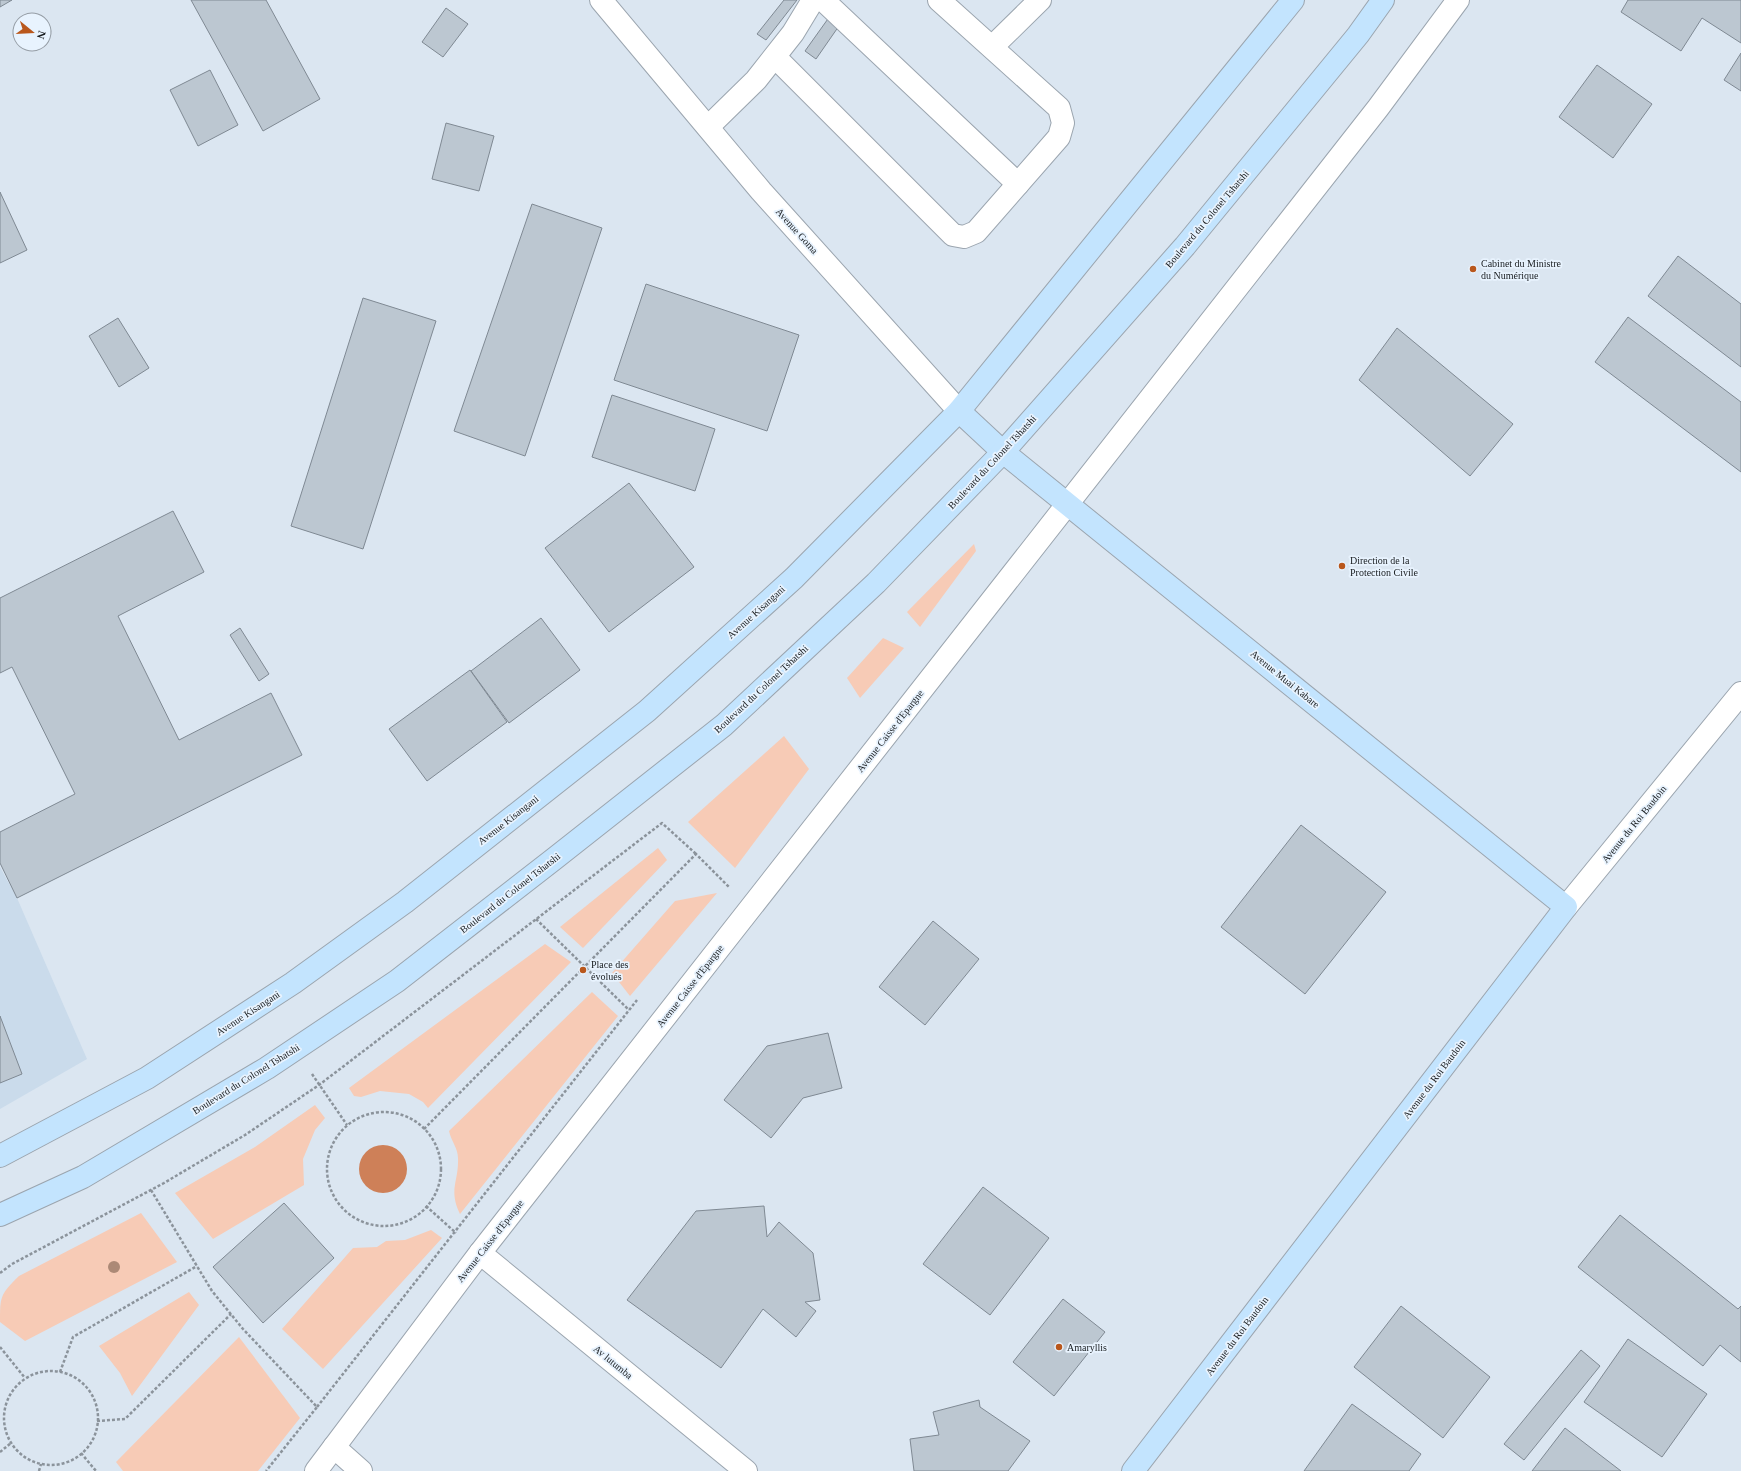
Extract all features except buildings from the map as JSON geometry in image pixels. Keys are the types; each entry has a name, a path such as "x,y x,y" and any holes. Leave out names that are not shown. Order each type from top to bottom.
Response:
{"street":[{"name":"Avenue Goma","path":"600,0 766,197 959,410 1004,452"},
{"path":"708,127 756,80 793,33 813,0"},
{"path":"823,0 1018,184"},
{"path":"775,57 953,235 964,237 976,232 1059,137 1063,123 1059,108 939,0"},
{"path":"992,48 1040,0"},
{"path":"959,410 1293,0"},
{"name":"Boulevard du Colonel Tshatshi","path":"0,1215 83,1177 267,1068 397,981 554,860 724,725 876,583 1004,452 1185,246 1358,34 1383,0"},
{"name":"Avenue Caisse d'Epargne","path":"316,1471 480,1253 1378,108 1458,0"},
{"name":"Avenue Kisangani","path":"0,1156 147,1078 293,983 418,892 647,711 794,578 959,410"},
{"name":"Avenue Muai Kabare","path":"1004,452 1566,907"},
{"name":"Avenue du Roi Baudoin","path":"1133,1471 1566,907 1741,693"},
{"name":"Av lutumba","path":"480,1253 746,1471"},
{"path":"334,1447 361,1471"}],"path":[{"path":"0,1272 12,1264 151,1190 245,1135 319,1085 662,823 696,854 730,889"},
{"path":"424,1129 696,854"},
{"path":"536,919 629,1010"},
{"path":"266,1471 639,998"},
{"path":"295,1049 347,1125"},
{"path":"375,1112 390,1112 405,1115 424,1129 437,1148 441,1163 440,1179 435,1194 426,1206 414,1217 400,1224 385,1226 362,1221 343,1209 334,1196 328,1181 327,1166 330,1151 336,1137 347,1125 360,1116 375,1112"},
{"path":"151,1190 212,1291 231,1314 317,1407"},
{"path":"426,1206 480,1253"},
{"path":"60,1372 73,1337 197,1266"},
{"path":"97,1421 125,1419 231,1314"},
{"path":"0,1347 26,1378"},
{"path":"42,1372 60,1372 78,1379 91,1392 97,1409 97,1428 90,1445 76,1458 59,1465 41,1464 24,1457 11,1443 5,1427 5,1408 12,1391 26,1378 42,1372"},
{"path":"0,1408 5,1408"},
{"path":"0,1452 11,1443"},
{"path":"81,1453 96,1471"},
{"path":"39,1471 41,1464"}],"shaded area":[{"path":"974,544 976,551 920,627 907,612"},
{"path":"883,638 904,648 860,698 847,678"},
{"path":"784,736 809,769 735,868 688,822"},
{"path":"658,848 667,860 583,948 560,927"},
{"path":"0,867 17,898 87,1059 0,1109"},
{"path":"717,893 630,996 612,973 675,901"},
{"path":"545,944 571,962 428,1108 423,1102 409,1094 380,1091 361,1097 354,1096 349,1088"},
{"path":"592,992 618,1016 460,1214 454,1192 458,1166 458,1154 449,1131"},
{"path":"315,1105 325,1118 315,1130 303,1159 304,1185 213,1239 175,1193 255,1147"},
{"path":"383,1145 392,1147 400,1152 405,1160 407,1169 405,1178 400,1186 392,1191 383,1193 374,1191 366,1186 361,1178 359,1169 361,1160 366,1152 374,1147"},
{"path":"141,1213 177,1262 25,1341 0,1322 2,1296 19,1276"},
{"path":"431,1230 442,1238 323,1369 282,1329 353,1248 377,1247 386,1241 405,1240"},
{"path":"189,1292 199,1305 132,1396 120,1373 99,1346"},
{"path":"239,1337 300,1418 258,1471 123,1471 116,1462"}],"place":[{"name":"Cabinet du Ministre du Numérique","path":"1473,269"},
{"name":"Direction de la Protection Civile","path":"1342,566"},
{"name":"Place des évolués","path":"583,970"},
{"name":"Amaryllis","path":"1059,1347"}]}
